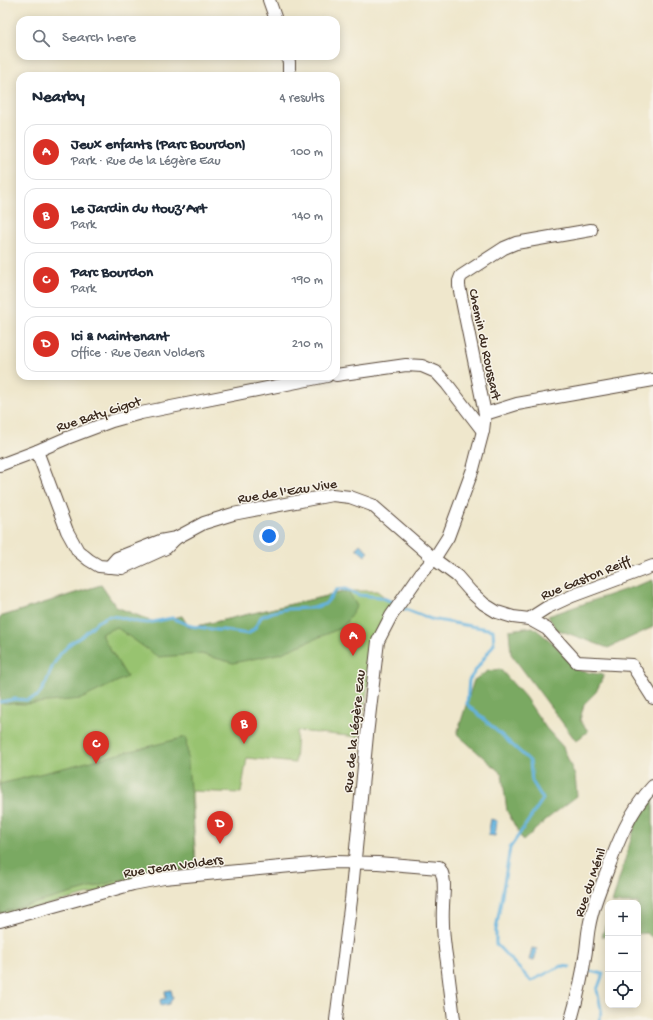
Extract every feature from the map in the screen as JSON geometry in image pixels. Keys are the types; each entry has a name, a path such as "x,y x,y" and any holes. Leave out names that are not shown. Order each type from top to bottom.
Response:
{"street":[{"path":"269,0 275,16"},
{"path":"288,60 289,72"},
{"name":"Chemin du Roussart","path":"485,414 458,286 461,276 504,248 516,243 591,230"},
{"path":"340,374 406,365 422,366 436,372 483,431"},
{"name":"Rue Baty Gigot","path":"0,465 112,420 140,413 307,380"},
{"path":"485,414 517,404 653,380"},
{"name":"Rue de la Légère Eau","path":"336,1020 351,900 366,742 378,641 391,616 421,573 434,559 448,537 473,468 483,431 485,414"},
{"name":"Rue de l'Eau Vive","path":"37,451 67,531 78,551 99,566 122,568 166,548 176,538 204,523 233,514 332,496 350,496 372,506 434,559 457,576 484,604 497,612 513,617 530,619"},
{"name":"Rue Gaston Reiff","path":"530,619 546,608 572,596 653,566"},
{"path":"530,619 547,630 577,662 632,665 653,698"},
{"name":"Rue du Ménil","path":"571,1020 578,994 589,926 596,899 613,855 632,813 653,786"},
{"name":"Rue Jean Volders","path":"0,921 133,884 164,878 334,862 378,863 439,868 442,871 444,886 442,916 454,1020"}],"green space":[{"path":"653,580 653,627 608,648 556,629 548,616"},
{"path":"101,585 116,607 154,622 182,616 189,628 348,591 377,591 392,603 377,636 359,737 297,731 295,763 247,758 241,793 192,791 196,867 0,917 0,617"},
{"path":"101,585 116,607 154,622 182,616 189,628 348,591 357,606 343,627 282,653 233,663 201,654 158,657 116,627 101,634 127,677 81,699 25,704 0,703 0,617"},
{"path":"533,627 553,643 580,671 604,675 596,692 584,704 580,720 588,731 576,741 511,654 509,630"},
{"path":"500,669 525,697 546,728 563,747 575,776 577,796 547,819 523,841 507,811 502,774 457,734 474,680 488,671"},
{"path":"186,737 196,867 127,878 0,913 0,784"},
{"path":"653,798 653,938 646,933 641,934 641,900 613,900 643,799"},
{"path":"605,926 605,936 602,937"}],"water":[{"path":"360,544 369,552 365,556 356,548"},
{"path":"491,819 497,821 495,836 488,835"},
{"path":"532,948 537,949 534,961 529,960"},
{"path":"171,990 173,998 169,1004 161,1006 160,1000 166,998 165,991"}],"waterway":[{"path":"0,702 15,699 27,700 38,696 46,683 53,665 61,653 97,622 108,616 148,623 172,618 191,626 248,634 255,628 261,617 286,609 313,608 325,604 336,590 345,589 359,595 380,597 393,602"},
{"path":"405,609 431,619 493,630 494,644 469,680 467,704 530,761 532,781 543,799 510,848 496,930 496,944 531,981 561,966 570,967"},
{"path":"590,971 603,974 597,990 601,1009 600,1020"}],"place":[{"name":"Jeux enfants (Parc Bourdon)","path":"353,656"},
{"name":"Le Jardin du Houz’Art","path":"244,744"},
{"name":"Parc Bourdon","path":"96,764"},
{"name":"Ici & Maintenant","path":"220,844"}]}
